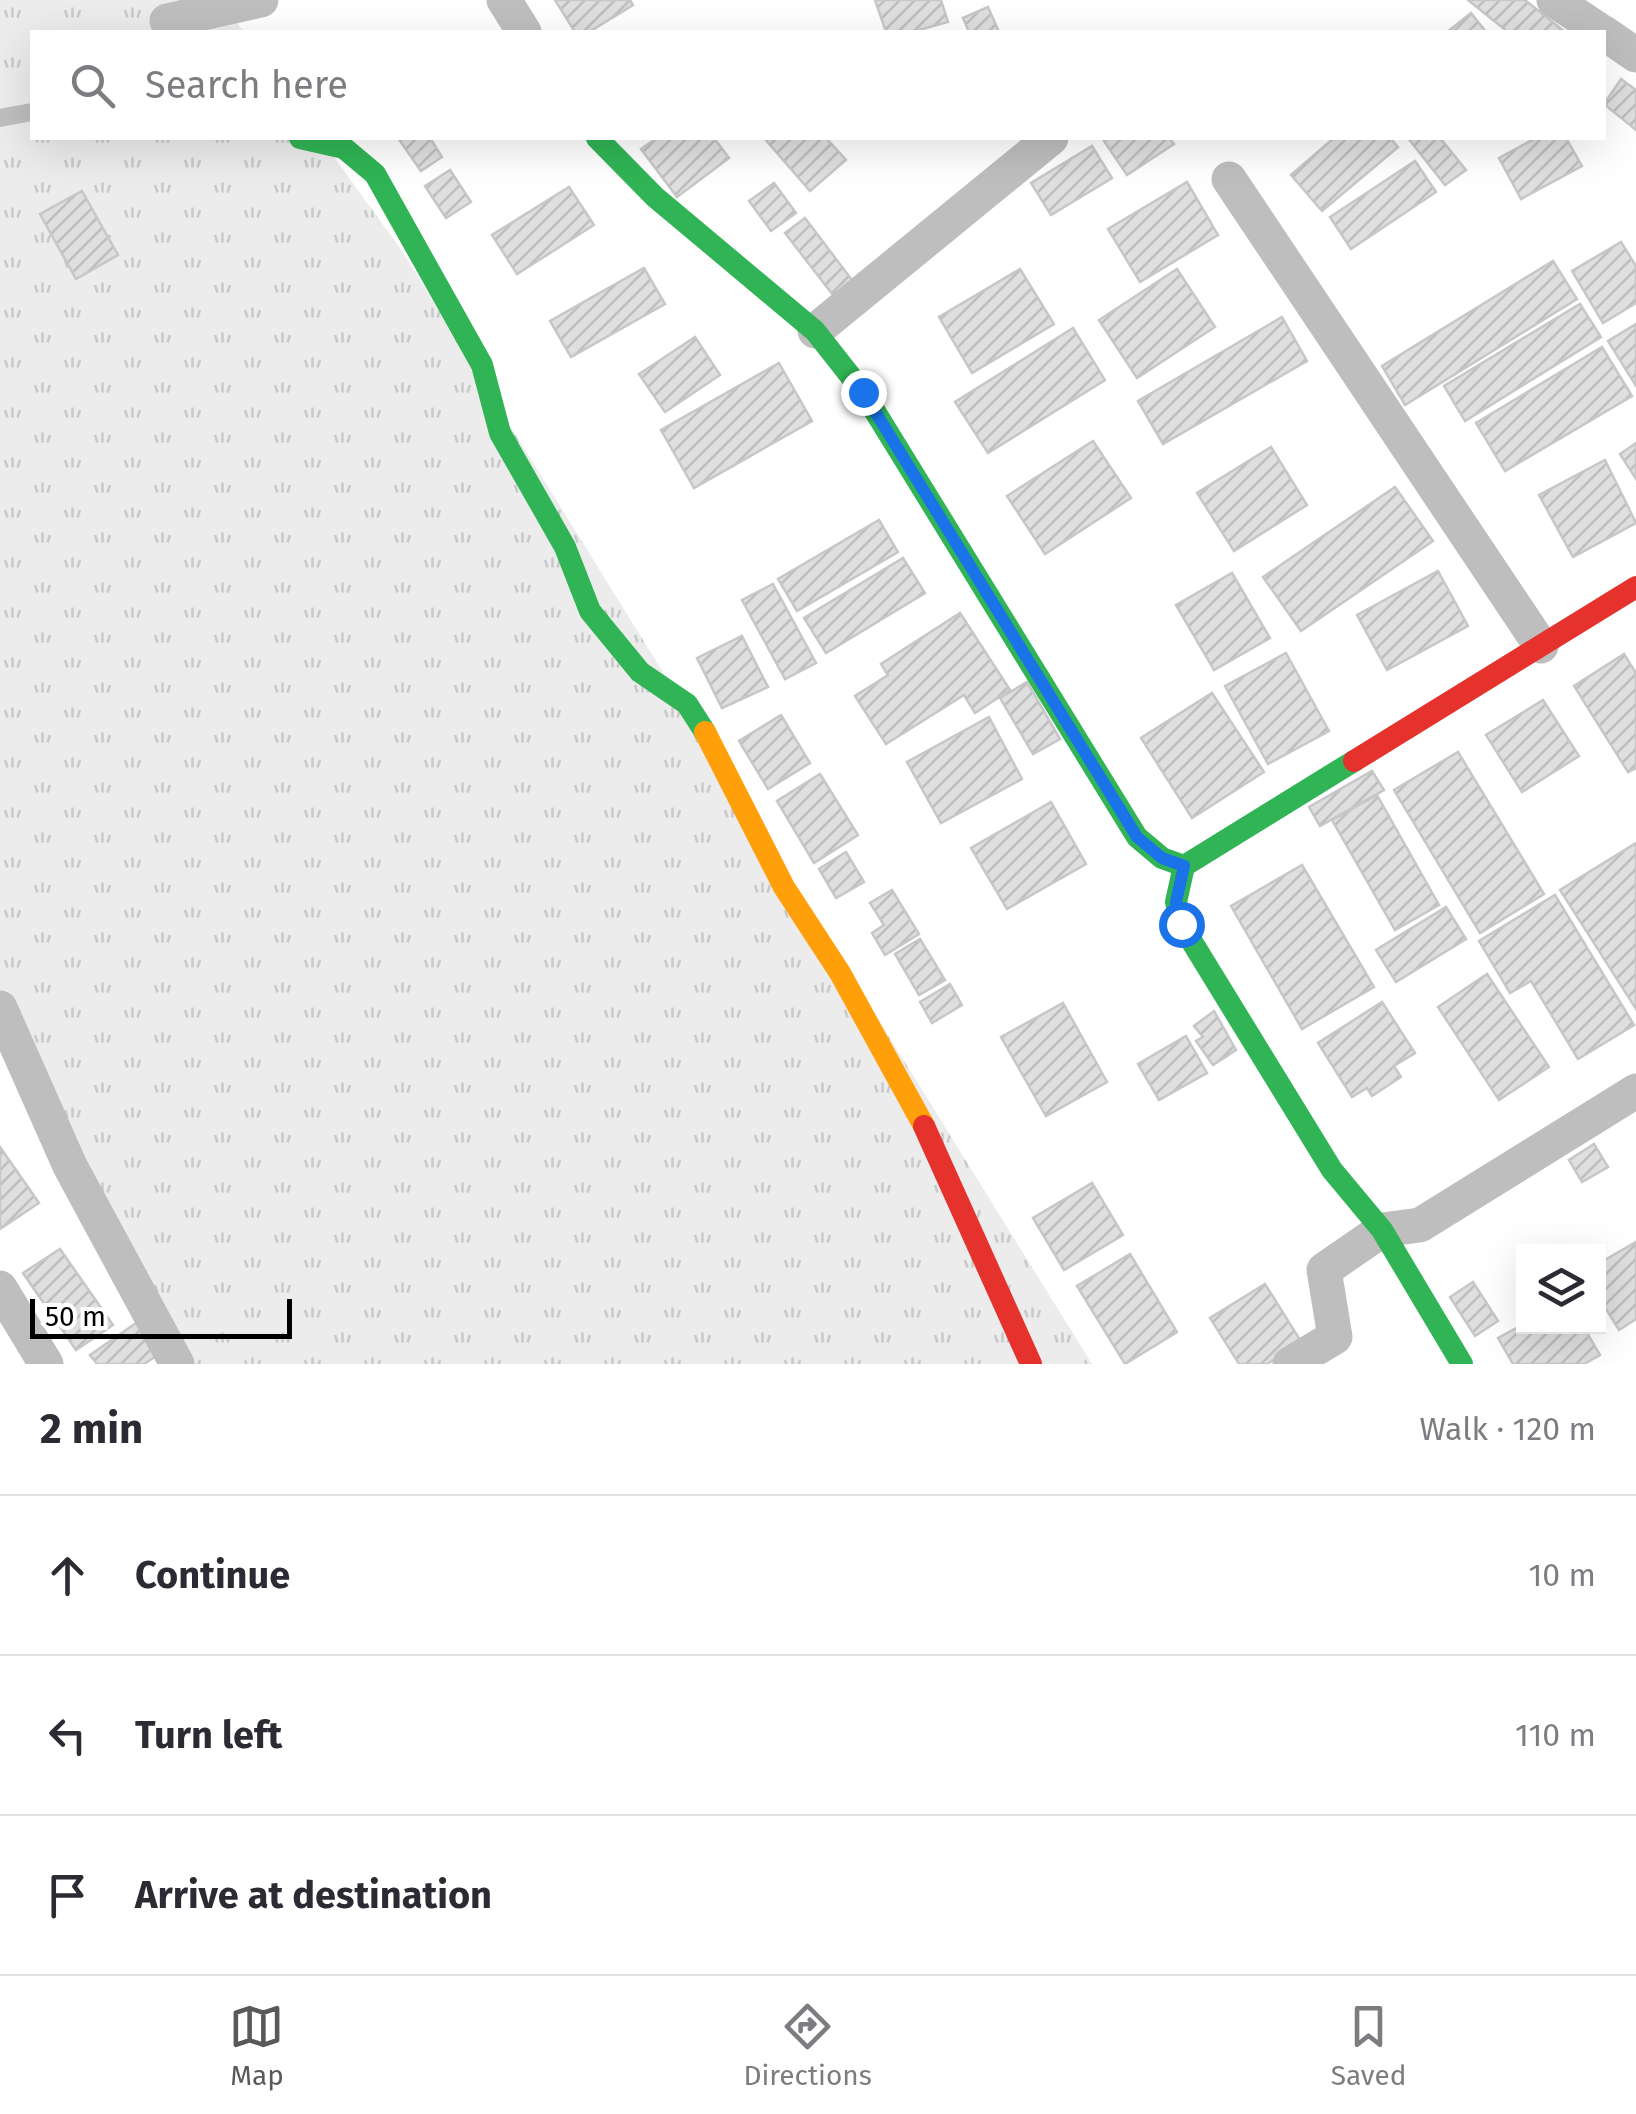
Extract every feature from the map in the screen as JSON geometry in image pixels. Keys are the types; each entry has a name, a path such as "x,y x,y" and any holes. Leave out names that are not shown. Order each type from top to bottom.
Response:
{"street":[{"path":"163,22 261,0"},
{"path":"504,0 523,30"},
{"path":"1554,0 1599,30"},
{"path":"1606,35 1636,55"},
{"path":"309,140 344,148 375,174 482,364 500,433 565,546 590,611 640,672 687,704 716,749 784,886 840,973 938,1152 1031,1364"},
{"path":"599,140 656,197 815,331 863,392 1137,837 1162,858 1184,866"},
{"path":"815,331 1049,140"},
{"path":"1229,179 1541,646"},
{"path":"1462,1364 1382,1230 1332,1170 1181,924 1176,902 1184,866 1636,587"},
{"path":"0,1008 70,1166 178,1364"},
{"path":"1290,1364 1336,1337 1324,1270 1382,1230 1420,1225 1636,1092"},
{"path":"0,1288 46,1364"}],"lane":[{"path":"0,118 30,112"}],"green space":[{"path":"0,0 220,0 242,30 30,30 30,140 321,140 400,248 1092,1364 193,1364 0,1026"}],"building":[{"path":"555,0 630,0 633,5 592,30 574,30"},
{"path":"875,0 941,0 948,22 919,30 885,30"},
{"path":"1468,0 1525,0 1562,30 1506,30"},
{"path":"988,7 998,30 968,30 963,18"},
{"path":"1471,13 1484,30 1450,30"},
{"path":"1621,79 1636,90 1636,130 1606,106"},
{"path":"399,140 431,140 442,157 421,171"},
{"path":"654,140 716,140 729,158 677,197 641,149"},
{"path":"766,140 828,140 846,160 810,191"},
{"path":"1171,140 1174,144 1127,175 1104,141"},
{"path":"1332,140 1392,140 1398,147 1322,211 1291,175"},
{"path":"1410,140 1442,140 1466,170 1445,185"},
{"path":"1532,140 1567,140 1582,166 1521,199 1499,158"},
{"path":"1092,146 1112,178 1051,215 1031,183"},
{"path":"1415,161 1436,192 1351,249 1330,217"},
{"path":"450,170 471,202 446,218 425,186"},
{"path":"1187,182 1218,235 1140,282 1108,229"},
{"path":"774,183 796,213 771,231 749,201"},
{"path":"569,187 594,225 517,274 492,235"},
{"path":"82,191 118,255 76,279 40,214"},
{"path":"805,218 855,284 836,299 785,233"},
{"path":"1621,242 1636,266 1636,303 1603,323 1572,271"},
{"path":"1553,261 1577,299 1405,405 1382,366"},
{"path":"644,268 665,304 571,357 550,321"},
{"path":"1020,269 1054,324 972,373 939,317"},
{"path":"1177,269 1215,327 1137,378 1099,320"},
{"path":"1580,304 1601,337 1465,421 1444,386"},
{"path":"1282,317 1307,361 1163,444 1138,401"},
{"path":"1636,324 1636,386 1608,341"},
{"path":"1073,328 1105,380 988,453 955,402"},
{"path":"695,337 720,375 665,412 639,374"},
{"path":"1602,347 1632,396 1505,471 1476,423"},
{"path":"779,363 812,421 694,488 661,430"},
{"path":"1093,441 1131,498 1045,554 1007,496"},
{"path":"1636,443 1636,479 1620,454"},
{"path":"1271,447 1307,505 1234,551 1197,493"},
{"path":"1605,460 1636,523 1573,557 1539,495"},
{"path":"1395,487 1433,541 1301,631 1263,577"},
{"path":"879,520 898,552 797,611 778,579"},
{"path":"903,558 925,593 826,653 804,618"},
{"path":"1438,571 1468,626 1387,670 1357,615"},
{"path":"1232,573 1270,638 1214,670 1176,605"},
{"path":"773,584 816,663 785,679 742,600"},
{"path":"960,613 1010,690 975,713 964,695 886,744 855,696 888,675 881,664"},
{"path":"742,636 768,687 722,708 697,658"},
{"path":"1286,653 1329,731 1268,764 1225,686"},
{"path":"1624,654 1636,673 1636,768 1628,772 1574,686"},
{"path":"1027,682 1060,739 1033,754 1000,698"},
{"path":"1212,693 1264,772 1192,818 1141,738"},
{"path":"1543,700 1579,756 1522,792 1486,735"},
{"path":"781,715 810,763 768,789 739,741"},
{"path":"989,717 1022,779 941,823 907,762"},
{"path":"1458,752 1544,894 1480,933 1394,790"},
{"path":"1372,771 1384,790 1320,826 1309,807"},
{"path":"820,774 858,835 814,863 777,801"},
{"path":"1377,795 1439,905 1395,930 1332,820"},
{"path":"1051,802 1086,864 1007,909 971,848"},
{"path":"1636,843 1636,1009 1560,890"},
{"path":"846,852 864,882 836,898 819,869"},
{"path":"1302,865 1374,987 1302,1029 1231,906"},
{"path":"892,890 919,934 885,955 872,933 884,925 870,903"},
{"path":"1555,895 1634,1025 1578,1059 1531,981 1510,993 1479,941"},
{"path":"1446,907 1466,939 1396,982 1376,950"},
{"path":"920,939 945,980 919,995 895,954"},
{"path":"1487,974 1549,1067 1499,1100 1438,1007"},
{"path":"950,984 962,1005 932,1023 920,1002"},
{"path":"1382,1002 1415,1053 1394,1066 1401,1077 1372,1096 1367,1088 1352,1097 1318,1043"},
{"path":"1063,1003 1107,1082 1046,1116 1001,1037"},
{"path":"1214,1011 1236,1050 1213,1065 1196,1041 1203,1037 1194,1026"},
{"path":"1186,1036 1207,1073 1159,1100 1138,1064"},
{"path":"1594,1144 1608,1167 1582,1182 1569,1160"},
{"path":"0,1147 39,1203 0,1229"},
{"path":"1092,1183 1123,1235 1064,1270 1033,1218"},
{"path":"1636,1242 1636,1319 1619,1330 1606,1309 1606,1259"},
{"path":"60,1249 113,1325 76,1350 23,1273"},
{"path":"1130,1254 1177,1332 1125,1364 1077,1286"},
{"path":"1473,1282 1498,1321 1475,1336 1450,1297"},
{"path":"1265,1284 1302,1343 1267,1364 1239,1364 1210,1318"},
{"path":"136,1323 158,1355 144,1364 97,1364 90,1355"},
{"path":"1516,1328 1516,1334 1588,1334 1600,1355 1584,1364 1513,1364 1498,1338"}],"traffic: fast":[{"path":"309,140 344,148 375,174 482,365 500,433 565,547 590,611 640,672 687,704 705,732"},
{"path":"599,140 655,197 815,331 863,392 1137,837 1162,858 1184,866"},
{"path":"1354,761 1184,866 1176,902 1181,924 1332,1170 1382,1230 1462,1364"}],"traffic: slow":[{"path":"705,732 784,887 840,973 924,1126"}],"traffic: jam":[{"path":"1354,761 1636,587"},
{"path":"924,1126 1031,1364"}],"route":[{"path":"863,392 986,598 1070,724 1137,837 1162,858 1184,866 1176,902 1181,924"}]}
